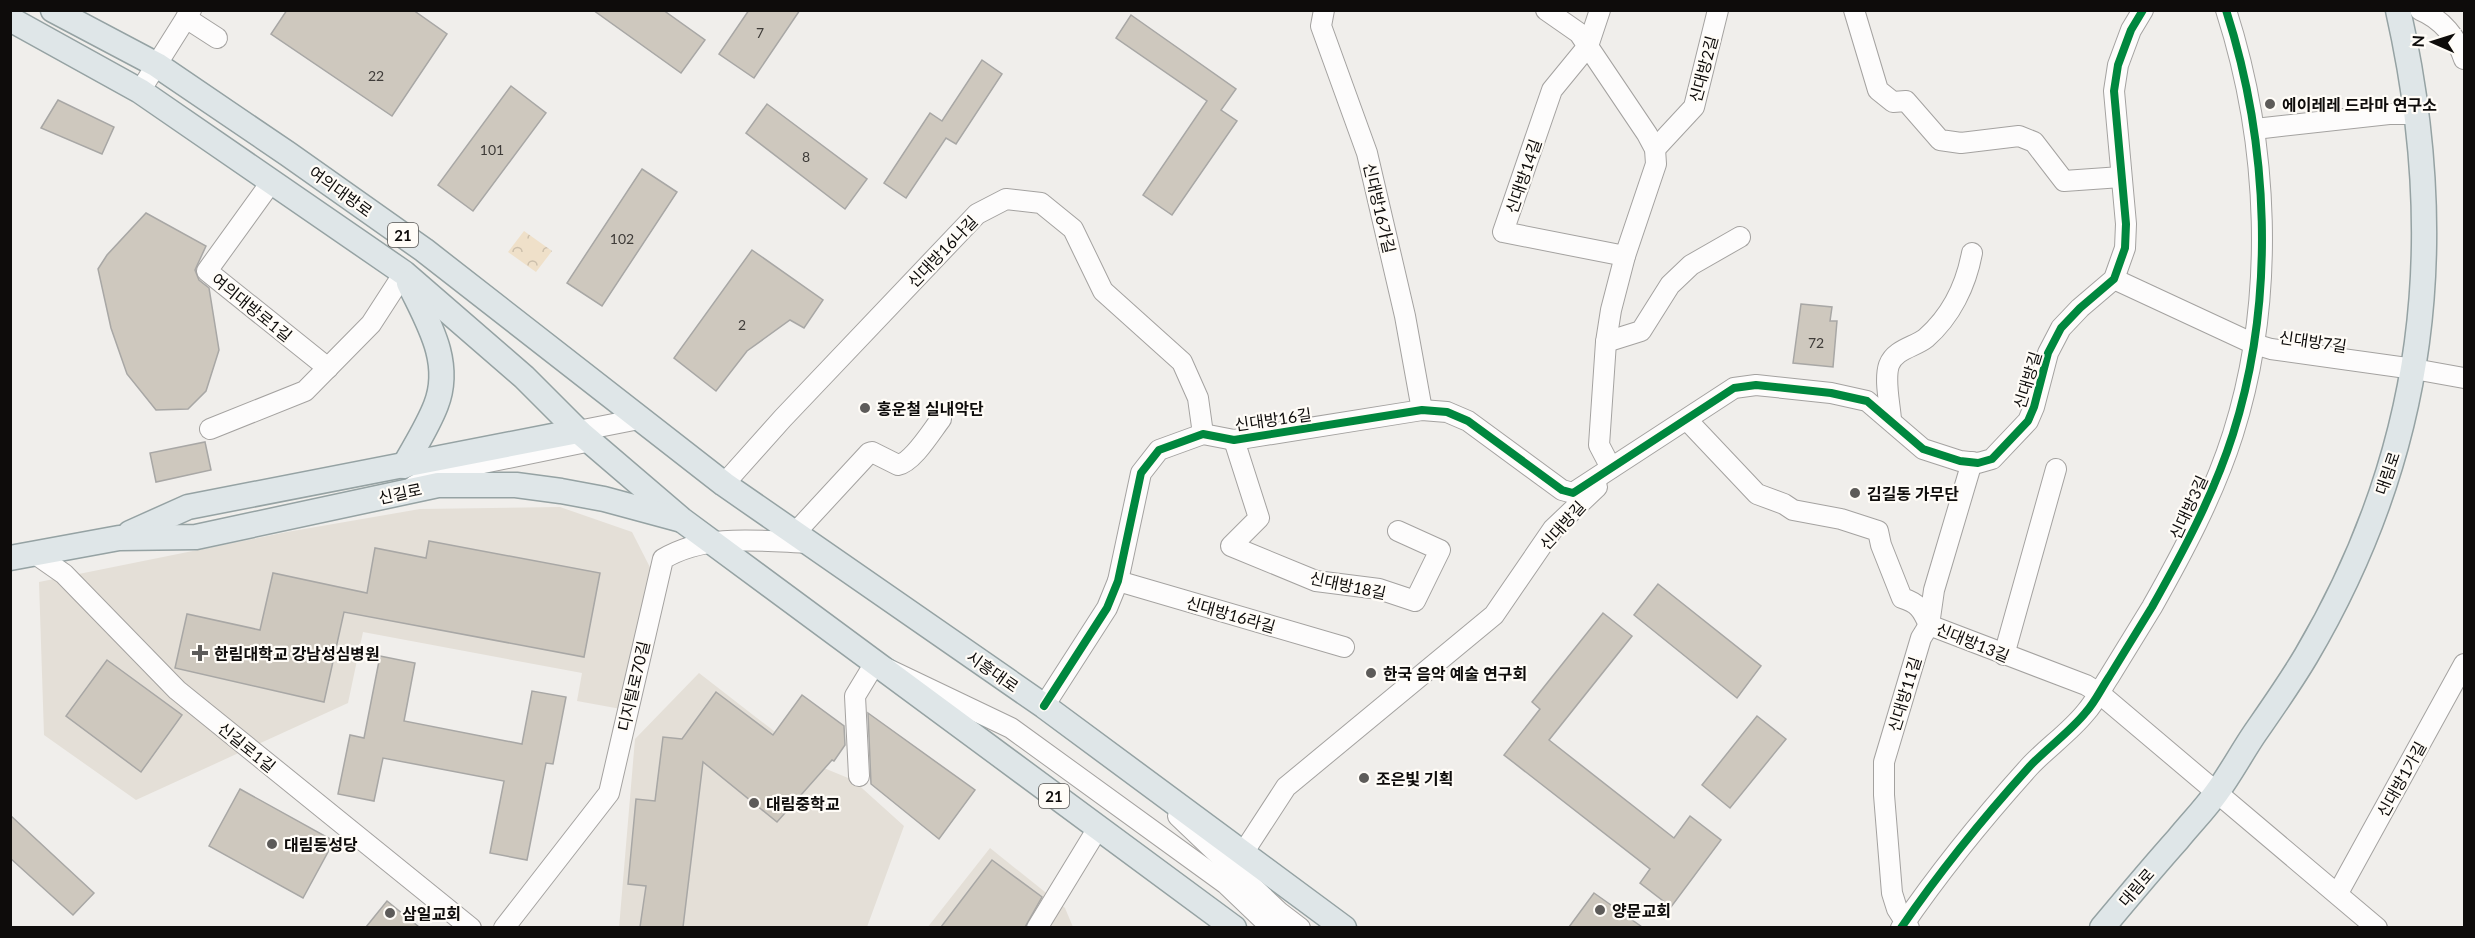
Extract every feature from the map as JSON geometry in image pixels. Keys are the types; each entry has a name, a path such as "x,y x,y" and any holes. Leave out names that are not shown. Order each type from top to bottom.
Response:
{"main road":[{"name":"대림로","path":"2102,927 2217,793 2307,655 2367,532 2398,441 2414,369 2424,292 2426,248 2418,114 2398,10"},
{"name":"여의대방로","path":"61,15 157,65 288,154 424,250 639,418"},
{"name":"여의대방로","path":"10,19 140,91 404,273 524,377 584,436"},
{"path":"404,273 434,334 441,358 442,380 436,404 405,466"},
{"name":"시흥대로","path":"639,418 724,484 1044,706 1344,927"},
{"name":"신길로","path":"119,538 188,507 405,466 584,436"},
{"name":"21","path":"584,436 682,520 1098,828 1223,925"},
{"name":"신길로","path":"10,558 119,538 196,537 438,485 516,485 589,496 682,520"}],"street":[{"name":"신대방16가길","path":"1324,10 1321,26 1367,153 1405,316 1422,410"},
{"path":"1546,10 1579,33 1655,149 1656,164 1625,256 1611,310 1606,342 1599,445 1611,468"},
{"path":"1588,46 1600,10"},
{"name":"신대방2길","path":"1655,149 1694,107 1718,10"},
{"path":"1854,10 1878,90 1893,102 1906,101 1940,140 1961,143 2019,136 2034,142 2064,181 2121,177"},
{"path":"2114,279 2125,248 2126,224 2114,91 2118,65 2131,30 2143,10"},
{"name":"신대방3길","path":"1905,926 1956,854 2016,783 2087,712 2167,579 2206,501 2233,435 2245,393 2254,344 2262,248 2255,129 2239,51 2226,10"},
{"path":"2420,10 2445,26 2460,47 2464,59"},
{"path":"140,91 188,14 217,38"},
{"path":"58,45 61,15"},
{"name":"신대방14길","path":"1588,46 1552,90 1503,232 1625,256"},
{"path":"2255,129 2389,114 2418,114"},
{"name":"여의대방로1길","path":"272,181 207,271 328,368"},
{"name":"신대방16나길","path":"724,484 783,418 977,214 1006,199 1041,203 1073,229 1103,291 1182,362 1198,398 1203,434"},
{"path":"1606,342 1641,331 1670,285 1691,265 1740,237"},
{"path":"1891,420 1888,380 1890,364 1902,350 1924,339 1958,299 1969,272 1972,253"},
{"path":"210,429 305,391 371,324 404,273"},
{"name":"신대방7길","path":"2114,279 2254,344 2271,349 2464,378"},
{"name":"신대방길","path":"1243,853 1286,787 1494,615 1554,529 1596,489 1611,468 1734,388 1756,385 1832,393 1867,402 1923,449 1972,462 1992,459 2028,421 2034,407 2048,353 2061,328 2114,279"},
{"name":"신대방16길","path":"1203,434 1234,440 1422,410 1447,412 1468,421 1562,490 1573,493 1611,468"},
{"name":"신길로","path":"584,436 639,418"},
{"path":"802,538 869,453 872,452 902,465 940,420"},
{"name":"신대방13길","path":"1687,420 1757,494 1784,504 1793,510 1841,519 1878,531 1881,545 1902,598 1916,602 1929,625 2086,685 2099,693"},
{"path":"1044,706 1107,608 1118,581 1141,473 1159,450 1203,434"},
{"path":"404,491 440,472 584,436"},
{"name":"신대방18길","path":"1234,440 1259,518 1231,546 1316,581 1379,589 1415,601 1440,550 1398,531"},
{"name":"신대방11길","path":"1905,926 1892,893 1884,795 1884,762 1921,638 1929,625 1934,590 1972,462"},
{"path":"2004,655 2056,469"},
{"name":"디지털로70길","path":"504,927 609,794 663,559 684,548 713,542 802,538"},
{"name":"신길로1길","path":"34,554 64,574 177,690 471,927"},
{"name":"신대방16라길","path":"1118,581 1344,647"},
{"path":"860,776 855,696 875,663 1011,728 1226,884 1272,927"},
{"name":"신대방1가길","path":"2338,893 2464,664"},
{"path":"2099,693 2377,927"},
{"path":"1130,770 1279,912 1300,927"},
{"path":"1036,927 1098,828"}],"shaded area":[{"name":"한림대학교 강남성심병원","path":"560,507 632,532 658,583 621,709 577,701 582,673 363,632 348,703 136,800 44,735 39,582 287,532 420,509"},
{"name":"대림중학교","path":"699,673 819,766 853,780 904,826 867,927 619,928 635,739"},
{"path":"990,848 1065,908 1073,927 927,928"}],"green space":[{"path":"524,231 552,251 536,272 508,252"}],"building":[{"path":"287,10 413,10 447,34 392,116 271,34"},
{"path":"593,10 663,10 705,40 681,73"},
{"path":"749,10 800,10 754,78 719,54"},
{"path":"1131,15 1236,89 1221,110 1237,121 1172,215 1143,195 1207,101 1116,38"},
{"path":"982,60 1002,74 956,144 946,138 906,198 884,183 930,113 942,121"},
{"path":"511,86 546,113 473,211 438,185"},
{"path":"58,100 114,127 102,154 41,128"},
{"path":"767,104 867,179 845,209 746,133"},
{"path":"642,169 677,192 602,306 567,283"},
{"path":"146,213 206,246 195,270 199,280 209,288 219,350 206,391 188,409 156,410 127,374 111,328 98,269 107,255"},
{"path":"752,250 823,300 804,328 790,320 747,351 716,391 674,358"},
{"path":"1801,304 1832,307 1830,321 1837,321 1833,367 1793,363"},
{"path":"205,442 211,470 156,482 150,453"},
{"path":"429,541 600,573 584,657 344,612 324,702 175,668 187,614 260,630 273,573 367,593 375,548 426,558"},
{"path":"1658,584 1761,666 1737,698 1634,615"},
{"path":"1603,613 1632,636 1549,740 1674,838 1690,816 1721,840 1671,907 1640,883 1650,869 1504,755 1540,709 1532,702"},
{"path":"380,656 415,663 404,721 522,744 532,691 566,697 553,764 546,763 527,860 490,853 504,781 383,758 374,801 338,794 350,735 364,738"},
{"path":"107,660 182,715 141,772 66,716"},
{"path":"716,692 773,735 802,695 844,726 845,745 834,761 832,760 777,822 703,762 683,927 640,927 646,886 628,884 636,799 655,801 663,737 682,739"},
{"path":"868,713 975,790 939,839 871,784"},
{"path":"1757,716 1786,739 1730,808 1702,785"},
{"name":"대림동성당","path":"240,789 334,841 303,898 209,846"},
{"path":"10,815 94,893 73,915 10,858"},
{"path":"992,860 1042,897 1025,927 941,927"},
{"name":"양문교회","path":"1594,893 1642,927 1569,927"},
{"name":"삼일교회","path":"387,901 419,927 366,927"}],"cycle path":[{"path":"1044,706 1107,608 1118,581 1141,473 1159,450 1203,434 1234,440 1422,410 1447,412 1468,421 1562,490 1573,493 1734,388 1756,385 1831,393 1867,401 1923,449 1960,461 1978,463 1992,459 2028,421 2034,407 2048,353 2061,328 2114,279 2125,248 2126,224 2114,91 2118,65 2131,30 2143,10"},
{"path":"1901,928 1947,865 1996,805 2030,766 2073,726 2092,704 2175,565 2207,501 2233,434 2247,382 2256,329 2261,275 2262,221 2251,114 2226,10"}],"place":[{"name":"에이레레 드라마 연구소","path":"2270,104"},
{"name":"홍운철 실내악단","path":"865,408"},
{"name":"김길동 가무단","path":"1855,493"},
{"name":"한림대학교 강남성심병원","path":"200,653"},
{"name":"한국 음악 예술 연구회","path":"1371,673"},
{"name":"조은빛 기획","path":"1364,778"},
{"name":"대림중학교","path":"754,803"},
{"name":"대림동성당","path":"272,844"},
{"name":"양문교회","path":"1600,910"},
{"name":"삼일교회","path":"390,913"}]}
